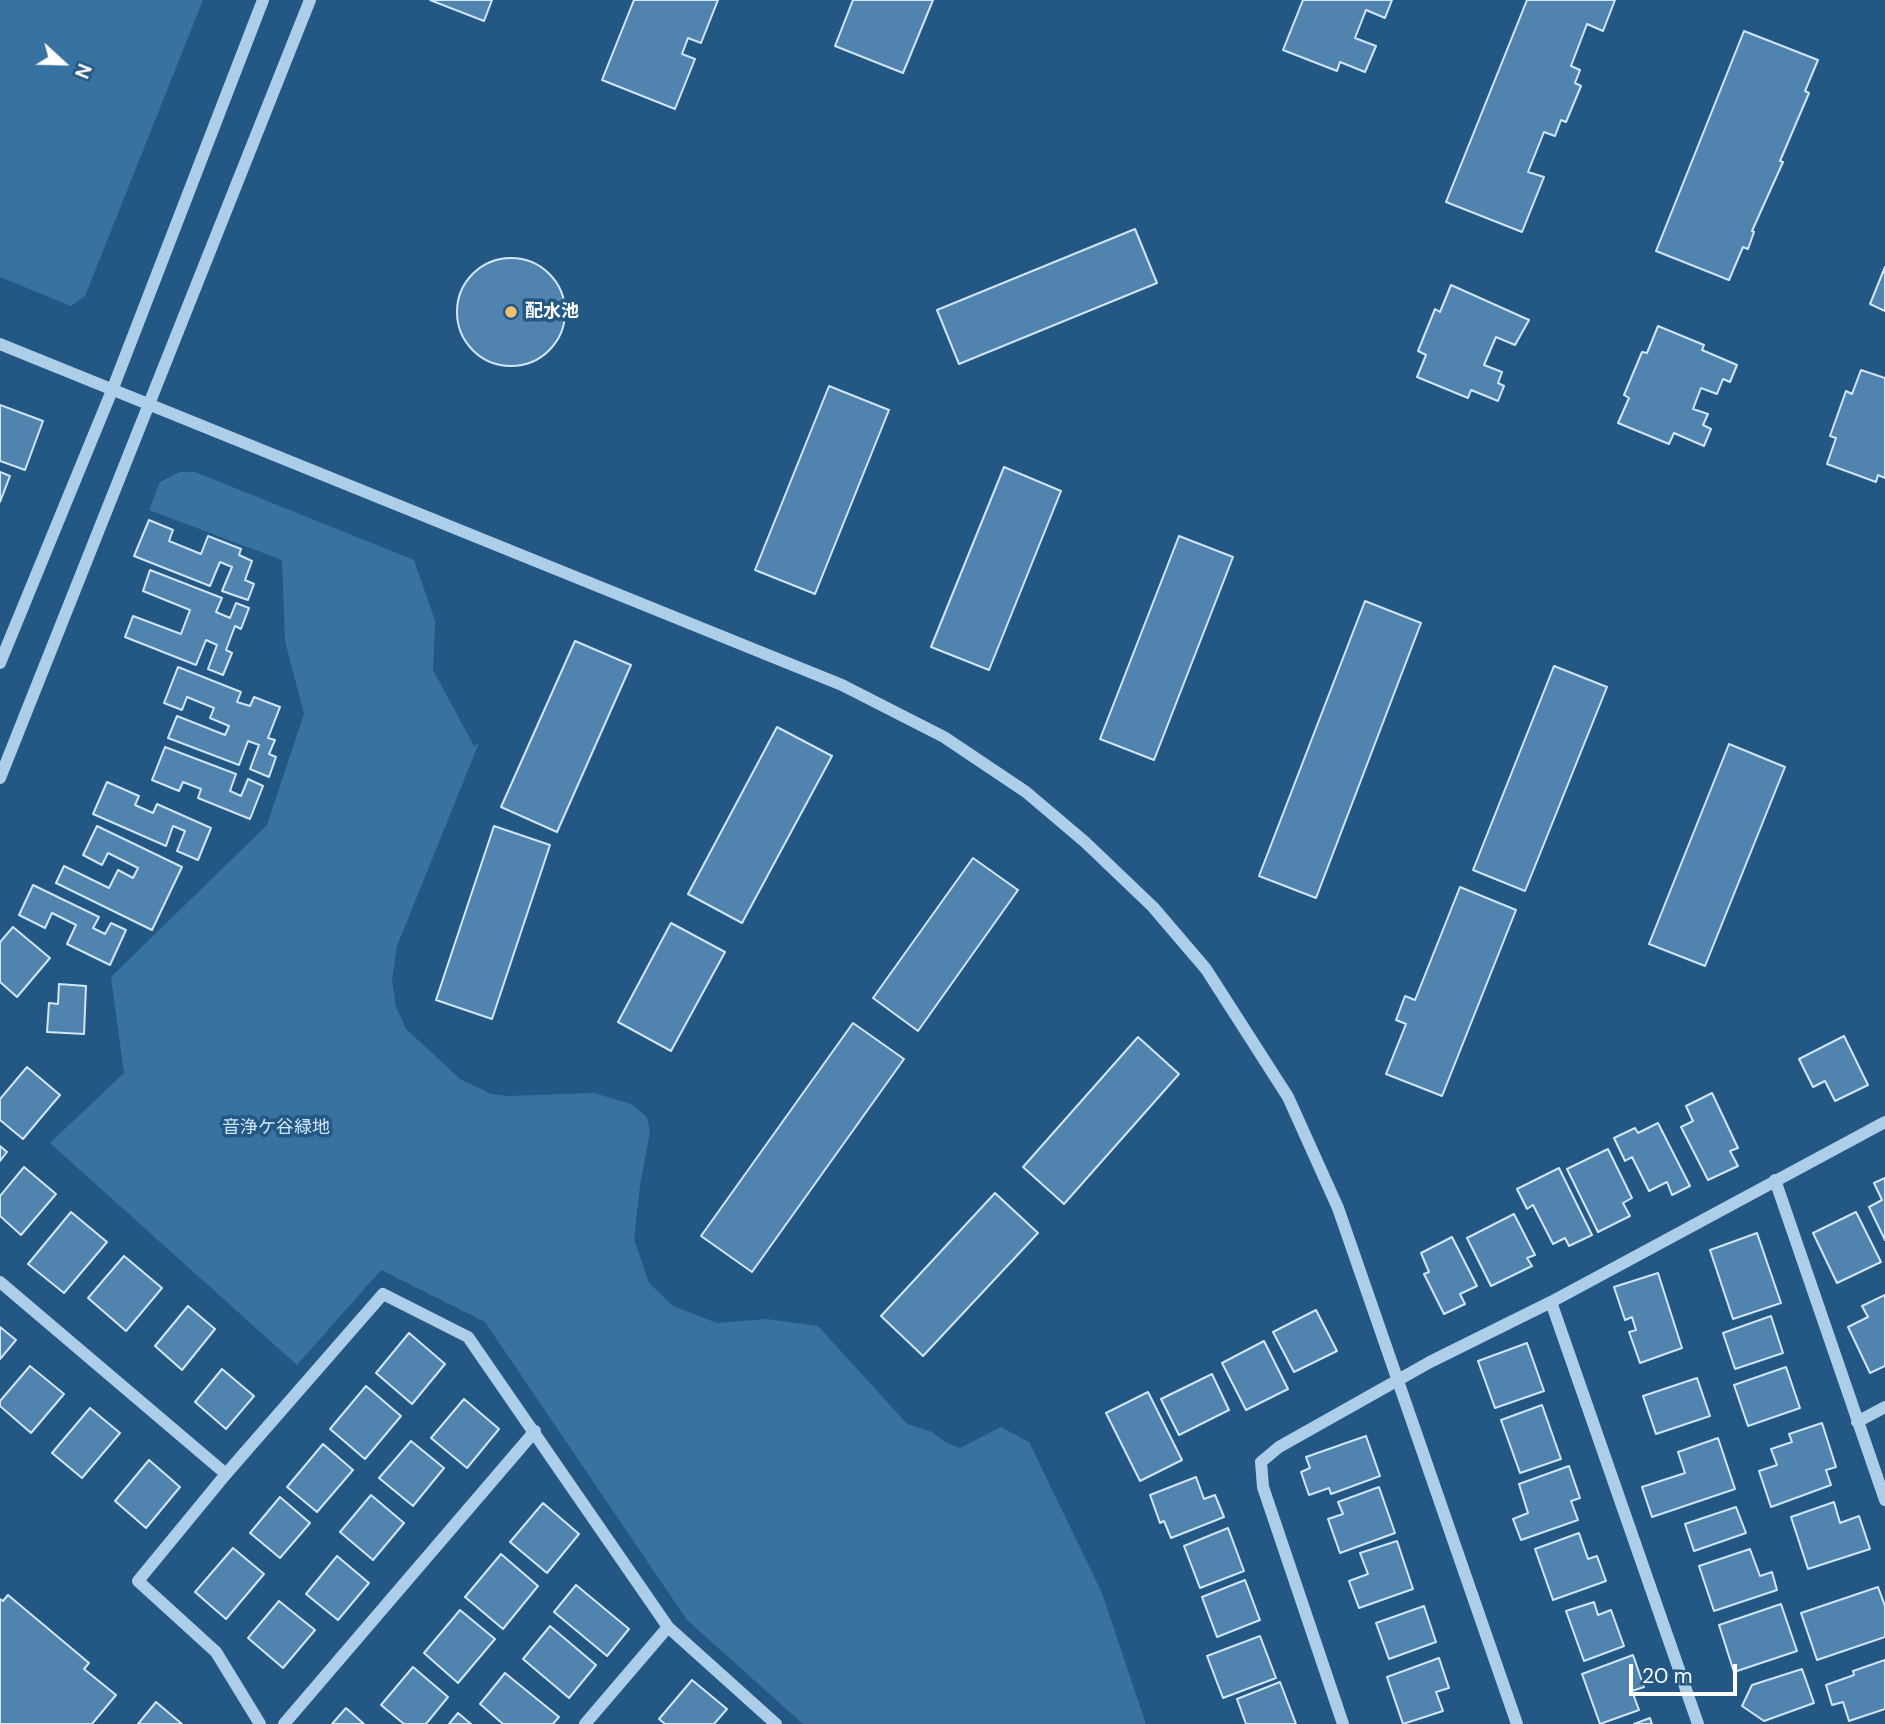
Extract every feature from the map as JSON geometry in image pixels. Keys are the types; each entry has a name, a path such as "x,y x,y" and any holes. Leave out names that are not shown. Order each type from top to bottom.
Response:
{"street":[{"path":"0,663 113,388 263,0"},
{"path":"0,778 310,0"},
{"path":"0,344 842,685 944,737 1026,792 1085,842 1171,928 1206,969 1288,1097 1338,1208 1517,1724"},
{"path":"1343,1724 1263,1487 1261,1462 1279,1447 1399,1379 1551,1302 1885,1122"},
{"path":"1775,1180 1885,1500"},
{"path":"0,1282 226,1474"},
{"path":"260,1724 216,1652 138,1581 226,1474 383,1294 468,1338 536,1431 668,1627 776,1724"},
{"path":"1551,1302 1698,1724"},
{"path":"1857,1422 1885,1407"},
{"path":"285,1724 536,1431"},
{"path":"585,1724 668,1627"}],"green space":[{"path":"0,0 203,0 85,296 71,306 0,277"},
{"name":"音浄ケ谷緑地","path":"180,472 195,472 414,560 435,621 433,670 474,746 479,743 397,946 392,980 396,1007 406,1029 460,1079 491,1094 508,1096 594,1093 631,1104 647,1117 650,1132 634,1239 649,1283 673,1306 717,1323 766,1319 818,1326 907,1424 932,1432 945,1442 960,1448 1001,1427 1029,1442 1102,1593 1146,1724 803,1724 687,1620 485,1322 381,1270 297,1365 50,1143 124,1073 111,977 267,825 304,714 285,641 282,560 149,510 160,482"}],"building":[{"path":"430,0 492,0 484,21"},
{"path":"634,0 718,0 701,43 688,38 682,54 695,59 675,109 602,80"},
{"path":"853,0 933,0 903,73 835,46"},
{"path":"1303,0 1392,0 1385,18 1366,10 1355,38 1376,46 1365,72 1340,62 1337,71 1283,50"},
{"path":"1527,0 1615,0 1603,31 1587,24 1571,66 1580,70 1575,83 1581,86 1566,122 1561,120 1555,136 1544,132 1528,172 1544,177 1522,232 1446,202"},
{"path":"1744,31 1818,60 1805,91 1809,93 1780,161 1783,162 1752,231 1754,232 1748,249 1743,247 1729,280 1656,251"},
{"path":"1135,229 1157,283 959,364 937,310"},
{"name":"配水池","path":"511,258 532,262 549,274 561,291 565,312 561,333 549,350 532,362 511,366 490,362 473,350 461,333 457,312 461,291 473,274 490,262"},
{"path":"1885,267 1885,311 1870,304"},
{"path":"1451,285 1529,320 1515,345 1496,337 1484,365 1502,372 1498,383 1504,386 1498,401 1471,390 1468,398 1417,377 1426,355 1418,351 1435,309 1440,312"},
{"path":"1658,326 1704,345 1702,350 1737,365 1730,382 1723,379 1717,394 1701,388 1693,409 1708,414 1703,425 1711,429 1704,446 1674,433 1669,444 1618,423 1629,398 1624,395 1642,352 1647,353"},
{"path":"1861,370 1885,378 1885,478 1878,475 1876,482 1827,464 1836,438 1830,436 1846,391 1852,394"},
{"path":"829,386 889,410 815,594 755,570"},
{"path":"0,405 43,421 25,470 0,461"},
{"path":"1004,467 1061,491 989,670 931,647"},
{"path":"0,472 10,476 0,502"},
{"path":"149,520 173,530 169,541 201,554 208,536 241,549 239,555 252,561 245,580 254,584 248,600 222,591 232,567 220,562 210,586 134,556"},
{"path":"1179,536 1233,557 1154,760 1100,739"},
{"path":"150,570 222,598 216,612 230,618 236,603 249,608 241,629 235,626 226,650 232,653 223,675 208,669 217,645 206,640 196,665 125,637 133,616 181,634 190,610 143,591"},
{"path":"1365,601 1421,623 1316,898 1259,876"},
{"path":"575,641 631,665 557,832 501,807"},
{"path":"1554,666 1607,687 1525,891 1473,870"},
{"path":"178,667 241,692 237,702 250,706 254,697 280,707 268,738 275,740 269,754 276,757 269,777 250,769 259,745 248,741 239,765 168,738 177,716 225,735 229,726 210,718 214,708 187,697 182,710 164,703"},
{"path":"777,727 832,756 742,923 688,894"},
{"path":"1729,744 1785,767 1705,966 1649,944"},
{"path":"165,747 236,774 230,791 241,796 248,779 263,786 250,819 198,798 201,789 183,782 179,791 152,780"},
{"path":"107,782 139,796 135,805 153,813 157,804 211,828 198,860 177,851 185,831 173,826 166,846 93,814"},
{"path":"97,826 182,867 152,930 56,883 64,866 109,888 118,870 133,878 138,868 108,853 102,865 83,855"},
{"path":"494,826 550,845 492,1019 436,1000"},
{"path":"973,858 1018,890 918,1031 873,998"},
{"path":"33,885 99,917 93,928 105,934 111,923 126,930 110,965 67,944 76,925 52,913 45,928 19,915"},
{"path":"1460,887 1516,910 1442,1096 1386,1074 1406,1024 1396,1020 1405,996 1415,1000"},
{"path":"671,923 725,952 671,1051 618,1022"},
{"path":"13,927 50,958 17,997 0,982 0,942"},
{"path":"59,984 86,986 84,1034 47,1032 49,1003 58,1004"},
{"path":"853,1023 904,1059 752,1272 701,1236"},
{"path":"1844,1036 1868,1085 1835,1101 1825,1081 1813,1087 1799,1059"},
{"path":"1138,1037 1179,1074 1064,1204 1023,1167"},
{"path":"27,1067 60,1095 23,1139 0,1120 0,1099"},
{"path":"1712,1093 1738,1148 1730,1151 1738,1166 1708,1180 1681,1127 1693,1121 1686,1106"},
{"path":"1658,1123 1690,1186 1672,1195 1667,1182 1649,1191 1632,1157 1625,1161 1614,1138 1635,1128 1638,1133"},
{"path":"0,1146 7,1152 0,1161"},
{"path":"1608,1149 1632,1198 1623,1203 1630,1216 1598,1232 1567,1169"},
{"path":"24,1167 56,1194 21,1235 0,1216 0,1196"},
{"path":"1559,1168 1592,1235 1569,1246 1565,1238 1553,1244 1533,1205 1527,1209 1517,1189"},
{"path":"1885,1178 1885,1240 1869,1207 1882,1200 1874,1183"},
{"path":"995,1193 1038,1233 923,1356 881,1316"},
{"path":"71,1212 107,1242 64,1293 28,1264"},
{"path":"1856,1212 1881,1262 1837,1283 1813,1233"},
{"path":"1514,1214 1535,1255 1527,1258 1532,1266 1491,1286 1467,1238"},
{"path":"1757,1233 1781,1303 1733,1319 1710,1250"},
{"path":"1452,1237 1477,1286 1460,1294 1465,1304 1444,1314 1424,1274 1429,1272 1421,1253"},
{"path":"124,1256 162,1288 126,1331 88,1298"},
{"path":"1658,1273 1682,1348 1640,1363 1629,1332 1636,1330 1632,1317 1625,1320 1614,1287"},
{"path":"1885,1295 1885,1366 1870,1373 1848,1327 1868,1317 1862,1306"},
{"path":"188,1306 215,1329 182,1370 155,1346"},
{"path":"1316,1310 1337,1351 1294,1372 1273,1332"},
{"path":"1771,1316 1783,1353 1735,1369 1723,1333"},
{"path":"0,1327 16,1340 0,1359"},
{"path":"409,1333 445,1364 412,1404 376,1373"},
{"path":"1264,1341 1288,1389 1246,1410 1222,1363"},
{"path":"1527,1343 1544,1391 1495,1408 1478,1361"},
{"path":"30,1366 64,1394 31,1433 0,1406 0,1401"},
{"path":"1786,1367 1800,1408 1748,1426 1734,1385"},
{"path":"222,1369 254,1396 226,1429 195,1402"},
{"path":"1212,1374 1229,1410 1179,1435 1161,1399"},
{"path":"1697,1378 1710,1416 1656,1434 1643,1396"},
{"path":"366,1386 401,1416 365,1459 330,1429"},
{"path":"1148,1392 1182,1460 1140,1481 1106,1413"},
{"path":"464,1399 499,1429 467,1468 431,1438"},
{"path":"1542,1405 1561,1459 1520,1473 1501,1420"},
{"path":"90,1408 120,1433 82,1478 52,1453"},
{"path":"1822,1423 1836,1467 1826,1470 1831,1485 1771,1507 1759,1471 1777,1465 1771,1449 1792,1442 1789,1434"},
{"path":"1366,1436 1380,1476 1331,1494 1329,1488 1309,1495 1301,1472 1310,1468 1306,1457"},
{"path":"1718,1438 1735,1489 1652,1517 1642,1487 1685,1473 1678,1452"},
{"path":"411,1441 444,1468 413,1506 379,1478"},
{"path":"323,1444 353,1470 317,1512 287,1487"},
{"path":"149,1460 180,1487 146,1528 115,1501"},
{"path":"1569,1466 1580,1498 1571,1501 1578,1520 1521,1540 1513,1519 1528,1513 1519,1484"},
{"path":"1196,1477 1204,1499 1215,1495 1224,1517 1171,1538 1164,1521 1160,1523 1150,1495"},
{"path":"1379,1487 1395,1533 1340,1553 1328,1519 1343,1514 1338,1502"},
{"path":"371,1495 404,1523 373,1560 340,1532"},
{"path":"280,1497 310,1523 280,1558 250,1533"},
{"path":"1834,1502 1840,1523 1859,1516 1870,1549 1808,1569 1791,1517"},
{"path":"543,1503 579,1534 547,1573 510,1542"},
{"path":"1736,1507 1746,1533 1694,1551 1685,1524"},
{"path":"1228,1528 1244,1571 1200,1588 1184,1546"},
{"path":"1579,1533 1588,1559 1597,1556 1606,1581 1553,1600 1535,1549"},
{"path":"1397,1541 1413,1589 1359,1608 1349,1581 1368,1574 1360,1553"},
{"path":"233,1548 264,1574 226,1619 195,1592"},
{"path":"1750,1549 1760,1576 1772,1572 1777,1590 1714,1611 1699,1566"},
{"path":"501,1554 538,1586 503,1629 465,1597"},
{"path":"337,1556 369,1583 338,1620 306,1594"},
{"path":"1245,1580 1260,1620 1217,1637 1202,1597"},
{"path":"576,1585 629,1629 607,1656 554,1612"},
{"path":"1878,1587 1885,1606 1885,1637 1817,1660 1801,1613"},
{"path":"8,1595 89,1663 84,1669 116,1695 92,1724 0,1724 0,1599 3,1601"},
{"path":"279,1601 315,1630 283,1668 248,1638"},
{"path":"1594,1602 1598,1615 1611,1610 1624,1646 1584,1661 1566,1611"},
{"path":"1781,1604 1797,1651 1734,1672 1719,1625"},
{"path":"1424,1606 1436,1642 1389,1659 1376,1623"},
{"path":"460,1610 495,1639 458,1683 424,1653"},
{"path":"550,1626 596,1665 569,1698 523,1659"},
{"path":"1260,1636 1276,1678 1223,1698 1207,1656"},
{"path":"1633,1655 1644,1687 1632,1691 1639,1710 1600,1724 1582,1674"},
{"path":"1439,1658 1449,1688 1436,1692 1443,1711 1403,1724 1387,1677"},
{"path":"1885,1660 1885,1709 1849,1721 1843,1702 1832,1705 1826,1685 1854,1675 1853,1671"},
{"path":"413,1667 448,1697 426,1724 404,1724 381,1705"},
{"path":"1802,1669 1814,1703 1764,1721 1742,1706 1752,1685"},
{"path":"505,1673 559,1717 553,1724 503,1724 480,1704"},
{"path":"692,1680 727,1709 714,1724 665,1724 659,1719"},
{"path":"1280,1682 1296,1724 1246,1724 1237,1699"},
{"path":"156,1702 182,1724 138,1724"},
{"path":"346,1708 364,1724 332,1724"},
{"path":"458,1713 471,1724 449,1724"},
{"path":"1650,1718 1652,1724 1634,1724"}],"place":[{"name":"配水池","path":"511,312"}]}
